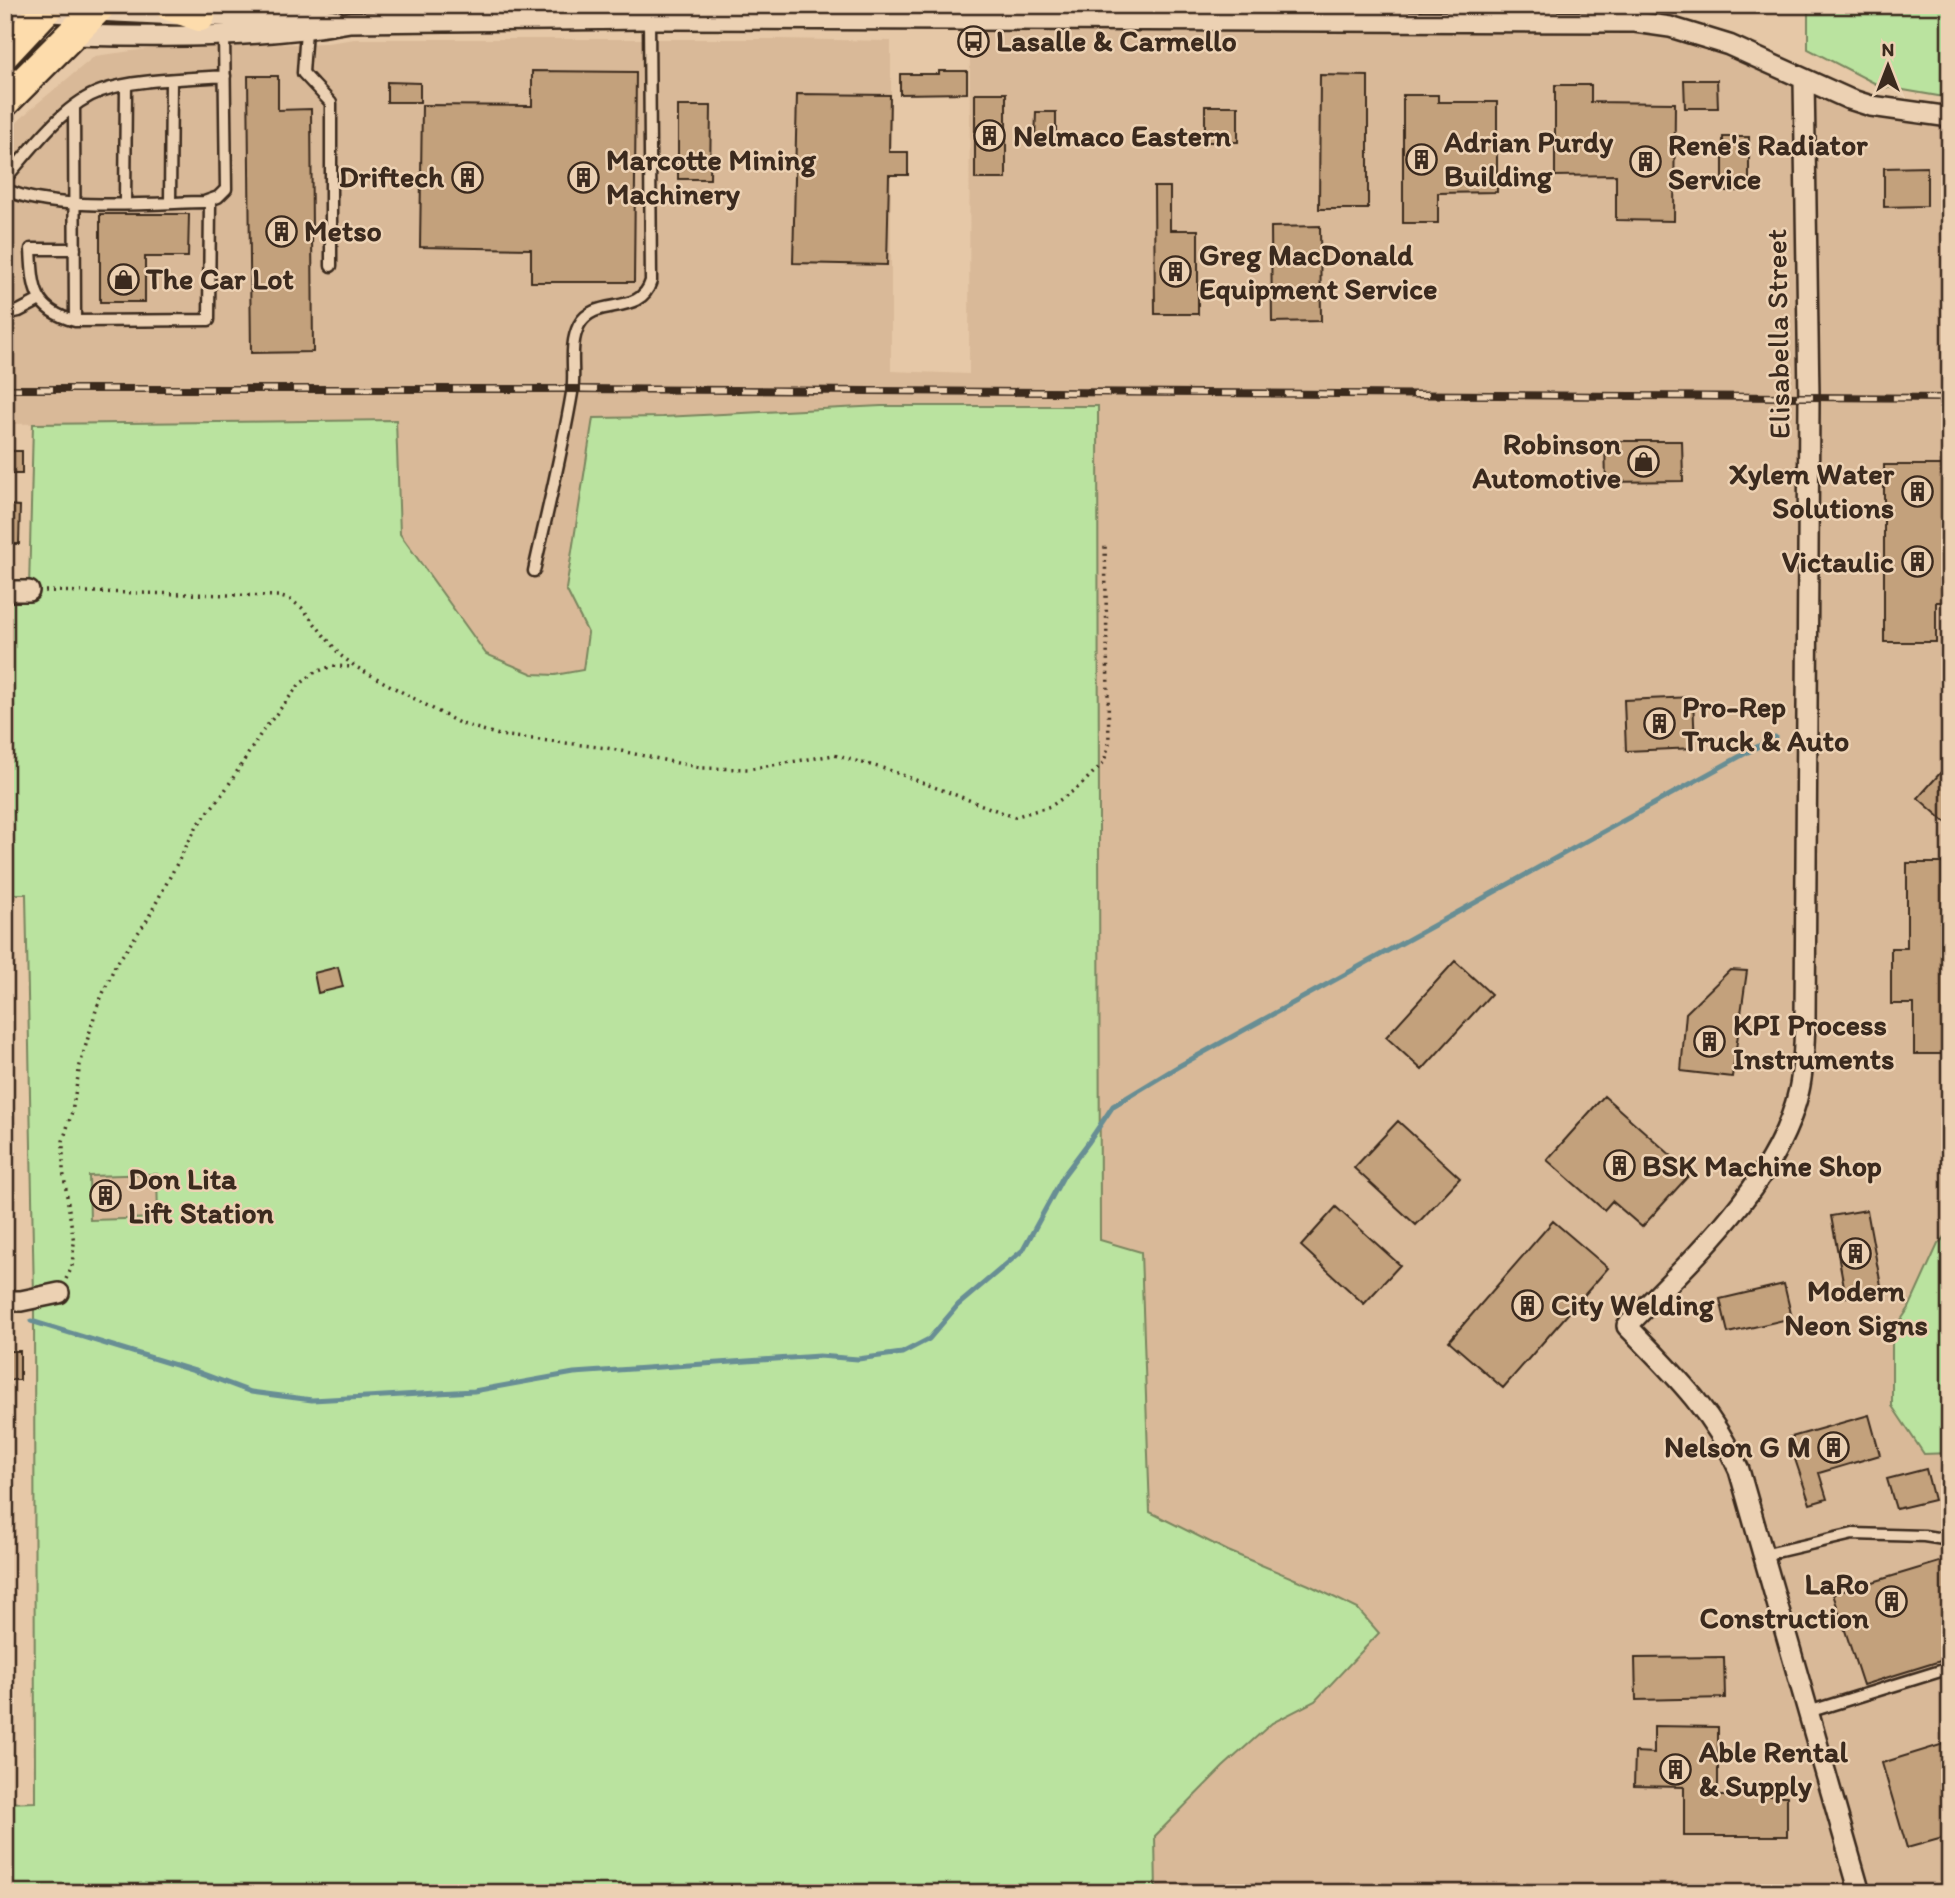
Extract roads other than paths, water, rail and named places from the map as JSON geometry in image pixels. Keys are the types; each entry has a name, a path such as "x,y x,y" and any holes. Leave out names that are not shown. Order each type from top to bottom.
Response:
{"main road":[{"path":"169,5 200,16"},
{"path":"5,6 98,8"},
{"path":"11,40 48,7"},
{"path":"5,101 98,8"},
{"path":"11,40 69,36"}],"street":[{"path":"98,8 200,16 307,15 350,22"},
{"path":"69,36 224,35 306,30 388,14 649,19 1155,13 1635,22 1670,27 1729,45 1804,80 1871,106 1950,117"},
{"name":"Elisabella Street","path":"1763,1555 1739,1470 1727,1443 1691,1393 1627,1325 1734,1213 1774,1153 1799,1089 1805,1021 1809,411 1804,80"},
{"path":"5,591 29,591"},
{"path":"5,1301 21,1301 59,1293"},
{"path":"1763,1555 1860,1893"}],"lane":[{"path":"534,571 573,389 573,339 585,316 636,302 648,292 651,281 649,19"},
{"path":"306,30 303,73 331,103 331,266"},
{"path":"5,189 22,198 125,204 210,200 218,197 226,189 224,35"},
{"path":"5,179 48,130 74,107 100,91 171,80 225,76"},
{"path":"170,203 171,80"},
{"path":"125,204 127,86"},
{"path":"74,107 75,321"},
{"path":"75,249 31,249 36,295 57,316 75,321 209,320 210,200"},
{"path":"5,314 40,300"},
{"path":"1763,1555 1853,1534 1924,1536 1950,1540"},
{"path":"1808,1712 1950,1668"}],"waterway":[{"path":"31,1321 198,1372 251,1392 312,1400 474,1391 574,1373 819,1356 858,1359 902,1353 929,1339 958,1305 1023,1250 1064,1175 1113,1106 1179,1066 1775,737"}],"railway":[{"path":"5,389 573,389 1950,398"}],"place":[{"name":"Lasalle & Carmello","path":"973,41"},
{"name":"Nelmaco Eastern","path":"990,136"},
{"name":"Adrian Purdy Building","path":"1421,159"},
{"name":"Rene's Radiator Service","path":"1645,162"},
{"name":"Driftech","path":"467,177"},
{"name":"Marcotte Mining Machinery","path":"583,177"},
{"name":"Metso","path":"281,231"},
{"name":"Greg MacDonald Equipment Service","path":"1176,272"},
{"name":"The Car Lot","path":"123,279"},
{"name":"Robinson Automotive","path":"1644,461"},
{"name":"Xylem Water Solutions","path":"1917,491"},
{"name":"Victaulic","path":"1917,562"},
{"name":"Pro-Rep Truck & Auto","path":"1659,724"},
{"name":"KPI Process Instruments","path":"1710,1042"},
{"name":"BSK Machine Shop","path":"1619,1166"},
{"name":"Don Lita Lift Station","path":"105,1196"},
{"name":"Modern Neon Signs","path":"1856,1253"},
{"name":"City Welding","path":"1528,1305"},
{"name":"Nelson G M","path":"1834,1447"},
{"name":"LaRo Construction","path":"1892,1601"},
{"name":"Able Rental & Supply","path":"1676,1769"}]}
